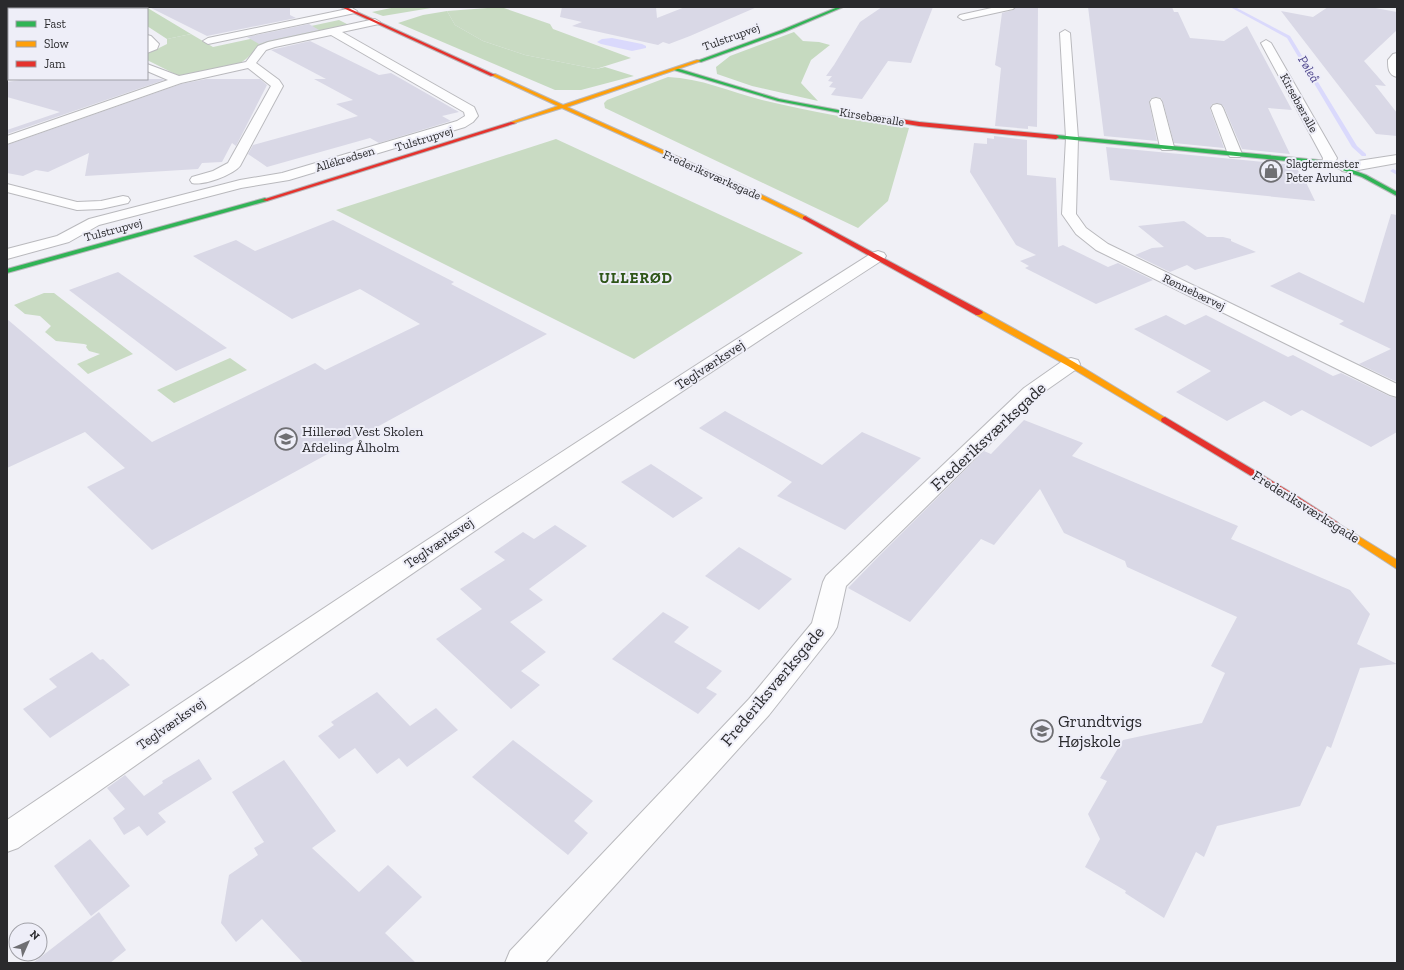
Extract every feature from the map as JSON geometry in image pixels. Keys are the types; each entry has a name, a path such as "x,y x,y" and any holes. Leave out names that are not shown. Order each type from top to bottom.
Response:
{"street":[{"name":"Tulstrupvej","path":"7,271 278,196 562,107 783,31 841,7"},
{"path":"963,17 1010,7"},
{"path":"208,41 317,18 347,9"},
{"name":"Frederiksværksgade","path":"347,9 758,195 878,256 1070,364 1294,498 1397,565"},
{"path":"299,10 317,18"},
{"path":"7,140 178,80 250,64 260,50 266,46 375,22"},
{"name":"Allékredsen","path":"7,254 63,239 94,222 240,184 284,178 461,124 472,116 470,110 332,31"},
{"path":"1065,33 1072,138"},
{"path":"148,39 154,44 148,49"},
{"name":"Kirsebæralle","path":"1266,43 1330,158 1329,163"},
{"path":"1397,56 1393,60 1394,70 1397,74"},
{"path":"182,184 218,174 233,166 277,86 275,82 250,64"},
{"path":"148,67 178,80"},
{"name":"Kirsebæralle","path":"676,69 743,90 792,103 855,115 919,124 1329,163 1347,168 1366,176 1397,194"},
{"path":"1156,102 1167,147"},
{"path":"1217,108 1234,154"},
{"name":"Rønnebærvej","path":"1072,138 1069,214 1081,231 1102,247 1397,391"},
{"path":"1347,168 1397,159"},
{"path":"7,188 77,206 101,205 138,196"},
{"path":"159,190 170,202"},
{"name":"Teglværksvej","path":"7,838 253,668 517,490 878,256"},
{"name":"Frederiksværksgade","path":"522,963 764,701 824,627 835,582 1032,392 1070,364"}],"green space":[{"path":"116,7 148,8 118,8"},
{"path":"396,7 437,7 383,16 372,12"},
{"path":"501,7 550,24 553,29 631,58 596,69 525,55 483,41 455,25 447,11"},
{"path":"148,8 191,34 167,39 148,27"},
{"path":"447,11 455,25 483,41 525,55 596,69 605,67 634,76 581,90 555,90 398,23 423,15"},
{"path":"339,20 351,26 262,44 239,64 183,78 148,60 148,54 167,44 167,39 191,34 213,47"},
{"path":"794,32 803,41 819,42 830,45 811,60 801,83 818,101 752,86 717,74 716,67 730,56"},
{"path":"668,77 692,80 762,100 799,108 909,128 888,201 858,228 605,108 604,103 607,100"},
{"path":"556,139 803,253 634,359 336,210"},
{"path":"44,293 54,293 133,354 88,374 77,364 100,354 89,351 86,347 87,345 84,344 56,341 45,332 51,326 40,316 25,314 14,305"},
{"path":"230,358 247,370 174,403 157,390"}],"water":[{"path":"612,38 642,44 646,46 646,48 632,51 597,42 602,39"}],"building":[{"path":"149,7 290,7 290,15 296,18 207,36"},
{"path":"562,7 656,7 657,18 685,7 757,7 690,36 669,44 663,42 658,45 572,26 582,22 560,17"},
{"path":"882,7 933,7 911,63 888,61 862,99 831,95 836,88 829,87 833,82 828,81 832,76 826,76 860,22"},
{"path":"1016,7 1038,7 1037,127 1028,126 1028,129 995,126 1001,68 995,65 1002,13 1013,10"},
{"path":"1088,7 1172,7 1174,12 1178,12 1190,38 1224,41 1247,26 1292,110 1268,108 1290,154 1242,149 1224,107 1217,103 1212,104 1210,109 1224,148 1174,143 1163,102 1161,98 1156,97 1151,98 1149,102 1157,141 1104,136"},
{"path":"1328,7 1370,7 1397,12 1397,30 1364,61 1386,86 1375,85 1397,113 1397,136 1376,134 1281,11 1313,17"},
{"path":"309,24 319,30 259,44 247,37"},
{"path":"310,41 379,75 391,73 459,112 442,116 451,121 379,143 370,138 267,167 248,154 253,145 358,116 336,104 353,100 314,79 326,79 271,50"},
{"path":"206,79 260,79 267,85 236,146 232,143 222,162 202,163 198,169 85,176 89,153 48,172 36,170 23,176 7,173 7,145 181,84"},
{"path":"20,80 164,80 7,134 7,130 60,112 7,97 7,82"},
{"path":"994,136 1027,140 1027,175 1056,178 1058,247 1063,245 1108,267 1118,263 1153,280 1096,304 1025,268 1029,266 1020,261 1036,255 1016,245 970,172 974,143 987,144 987,138 994,139"},
{"path":"1106,147 1295,165 1300,174 1302,174 1315,201 1110,180"},
{"path":"1391,214 1397,215 1397,382 1359,364 1391,349 1339,324 1344,321 1270,286 1299,272 1364,303"},
{"path":"333,220 454,282 451,284 547,334 152,550 87,487 125,468 85,432 7,468 7,319 152,442 315,363 325,370 420,324 360,289 292,319 193,256 236,240 255,251"},
{"path":"1184,221 1207,237 1223,237 1231,239 1231,241 1256,252 1195,270 1187,265 1170,272 1135,255 1152,248 1164,247 1138,226"},
{"path":"118,272 227,348 176,371 69,290"},
{"path":"1166,315 1185,325 1206,315 1288,357 1293,355 1333,376 1341,373 1389,396 1397,398 1397,432 1371,447 1302,410 1291,416 1264,401 1227,421 1176,392 1211,371 1134,329"},
{"path":"725,411 822,465 862,432 921,458 845,530 777,496 792,482 699,428"},
{"path":"1024,420 1083,443 1072,456 1238,526 1231,539 1350,590 1370,614 1357,644 1397,664 1360,668 1331,748 1327,746 1300,806 1217,826 1204,857 1196,852 1164,918 1125,893 1126,891 1085,867 1100,839 1088,814 1107,781 1100,778 1123,740 1202,723 1225,673 1211,666 1237,617 1127,567 1125,561 1064,533 1040,489 994,545 981,539 910,622 848,588 984,451 991,454"},
{"path":"651,464 703,498 673,518 621,482"},
{"path":"555,525 587,546 529,589 543,600 510,622 546,652 521,671 540,685 511,709 436,639 482,609 460,589 505,560 494,552 523,532 534,539"},
{"path":"739,547 792,579 759,610 705,576"},
{"path":"663,612 689,627 674,642 722,671 706,688 717,694 698,714 612,659"},
{"path":"92,652 100,660 103,659 130,685 50,738 23,709 57,687 49,679"},
{"path":"377,692 410,726 436,708 458,730 407,767 399,758 377,774 355,748 339,759 318,736 334,725 331,722"},
{"path":"513,740 593,801 574,821 588,833 568,855 472,777"},
{"path":"199,759 212,779 158,813 166,822 147,836 139,826 124,835 113,818 125,809 107,788 125,775 144,796 163,783 162,781"},
{"path":"284,760 336,831 312,848 359,892 388,865 422,897 385,933 416,963 303,963 262,919 236,942 221,923 229,875 258,855 254,848 264,842 232,792"},
{"path":"90,839 130,886 91,916 54,866"},
{"path":"99,912 126,950 110,963 33,963 48,962 48,951"}],"waterway":[{"name":"Pøleå","path":"1232,7 1289,37 1355,147 1364,155"},
{"name":"Pøleå","path":"1393,171 1397,173"}],"traffic: fast":[{"path":"699,61 783,31 841,7"},
{"path":"676,69 778,100 867,116"},
{"path":"1056,137 1329,163 1364,176 1397,194"},
{"path":"7,271 265,200"}],"traffic: slow":[{"path":"513,123 699,61"},
{"path":"493,75 758,195 805,218"},
{"path":"979,313 1071,364 1165,420"},
{"path":"1334,524 1397,565"}],"traffic: jam":[{"path":"343,7 493,75"},
{"path":"867,116 919,124 1056,137"},
{"path":"265,200 513,123"},
{"path":"805,218 979,313"},
{"path":"1165,420 1334,524"}],"place":[{"name":"Slagtermester Peter Avlund","path":"1271,171"},
{"name":"Hillerød Vest Skolen Afdeling Ålholm","path":"286,439"},
{"name":"Grundtvigs Højskole","path":"1042,731"}],"district":[{"name":"ULLERØD","path":"636,278"}]}
